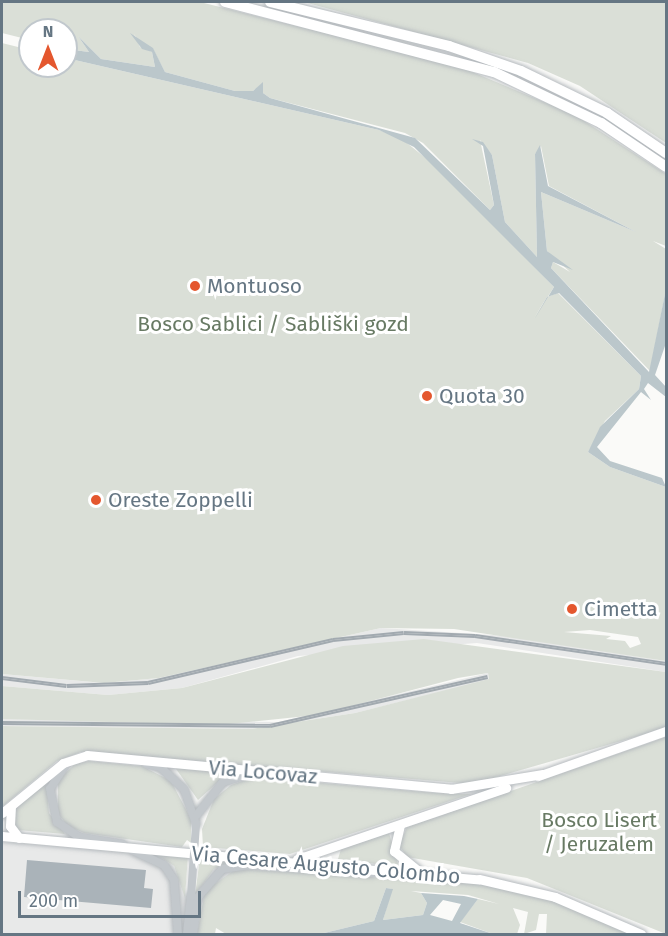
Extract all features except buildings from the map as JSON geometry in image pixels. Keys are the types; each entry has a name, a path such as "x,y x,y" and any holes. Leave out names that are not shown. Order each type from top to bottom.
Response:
{"highway":[{"path":"225,2 494,72 601,123 666,167"},
{"path":"270,2 448,46 521,71 607,113 666,153"}],"main road":[{"name":"Via Locovaz","path":"292,861 666,731"},
{"name":"Via Locovaz","path":"2,813 78,756 150,760 451,789 543,774"},
{"path":"11,806 10,826 19,838"},
{"path":"400,825 394,851 424,874"},
{"name":"Via Cesare Augusto Colombo","path":"2,836 292,861 498,882 555,897 641,934"}],"street":[{"path":"135,847 70,833 52,813 50,789 63,768 83,759 163,768"},
{"path":"150,760 163,768 184,789 196,820 187,934"},
{"path":"196,820 223,783 259,772"},
{"path":"122,846 164,865 179,899 178,934"},
{"path":"193,934 198,897 222,869 249,865 398,872"}],"shaded area":[{"path":"130,33 153,48 165,72 235,91 253,91 263,82 263,93 270,98 415,138 490,210 494,205 483,146 472,139 483,142 492,155 505,222 537,257 535,154 540,145 548,186 636,232 541,192 547,251 573,270 553,262 551,268 649,372 666,289 666,343 655,375 666,387 666,397 648,383 644,389 651,400 641,392 597,447 610,461 662,478 666,487 610,467 588,452 600,427 639,389 641,376 559,293 548,297 554,287 414,147 379,130 78,61 78,51 89,52 78,36 101,59 155,67 152,52 142,49"},
{"path":"381,628 508,636 666,661 666,672 477,643 298,656 182,688 108,695 2,686 2,674 103,683 159,678"},
{"path":"488,673 489,680 355,713 251,729 2,726 2,719 279,722"},
{"path":"2,842 154,853 174,866 185,895 188,855 200,857 195,892 214,869 236,860 427,879 236,869 200,905 197,934 2,934"},
{"path":"386,888 393,889 383,920 423,915 427,903 421,893 464,896 478,899 460,923 493,934 320,934 374,921","holes":["443,900 461,904 452,921 430,915"]}],"green space":[{"path":"2,2 200,2 458,66 575,115 666,174 666,246 653,241 666,249 666,289 650,371 551,268 553,262 570,272 547,251 541,192 636,232 549,186 541,146 535,154 537,257 505,222 492,155 480,140 494,205 490,210 423,143 405,133 270,98 263,93 263,83 253,91 235,91 165,72 153,49 142,46 134,34 140,47 152,52 155,67 101,59 78,36 78,18 18,18 18,37 2,33"},
{"path":"304,2 666,2 666,143 580,86 528,63"},
{"path":"78,36 89,52 78,51"},
{"name":"Bosco Sablici / Sabliški gozd","path":"2,43 18,47 18,78 78,78 78,61 379,130 402,139 438,168 554,287 548,297 558,293 641,376 639,389 605,421 588,452 610,467 666,487 666,661 454,629 381,628 159,678 104,683 2,674","holes":["590,630 638,637 641,644 630,648 625,641 606,639 611,636 564,632"]},
{"path":"424,639 666,672 666,728 473,784 81,752 57,761 2,807 2,726 251,729 355,713 489,679 488,673 458,678 317,715 219,725 2,719 2,686 108,695 182,688 343,646"},
{"name":"Bosco Lisert / Jeruzalem","path":"666,737 666,934 527,878 407,857 399,845 407,827"},
{"path":"89,761 142,766 171,781 191,819 191,843 187,840 182,847 84,833 68,826 58,814 58,780 75,764"},
{"path":"174,766 228,773 198,800"},
{"path":"254,777 471,794 290,854 203,847 202,829 214,799 231,785"},
{"path":"46,781 49,813 65,834 17,830 13,816 18,805"},
{"path":"389,833 399,867 338,859 341,849"},
{"path":"154,853 188,855 185,898 174,866"},
{"path":"200,857 236,860 214,869 195,895"},
{"path":"236,869 487,884 552,899 631,934 546,934 547,914 539,914 536,930 524,934 528,912 513,908 520,925 517,934 493,934 460,922 478,899 499,904 468,895 411,891 421,893 427,903 423,915 383,920 392,889 386,888 374,921 320,934 226,934 216,928 215,934 197,934 205,891"}],"railway":[{"path":"2,678 67,686 148,683 333,640 404,633 475,636 666,664"},
{"path":"2,723 270,726 488,677"}],"place":[{"name":"Montuoso","path":"195,286"},
{"name":"Quota 30","path":"427,396"},
{"name":"Oreste Zoppelli","path":"96,500"},
{"name":"Cimetta","path":"572,609"}]}
